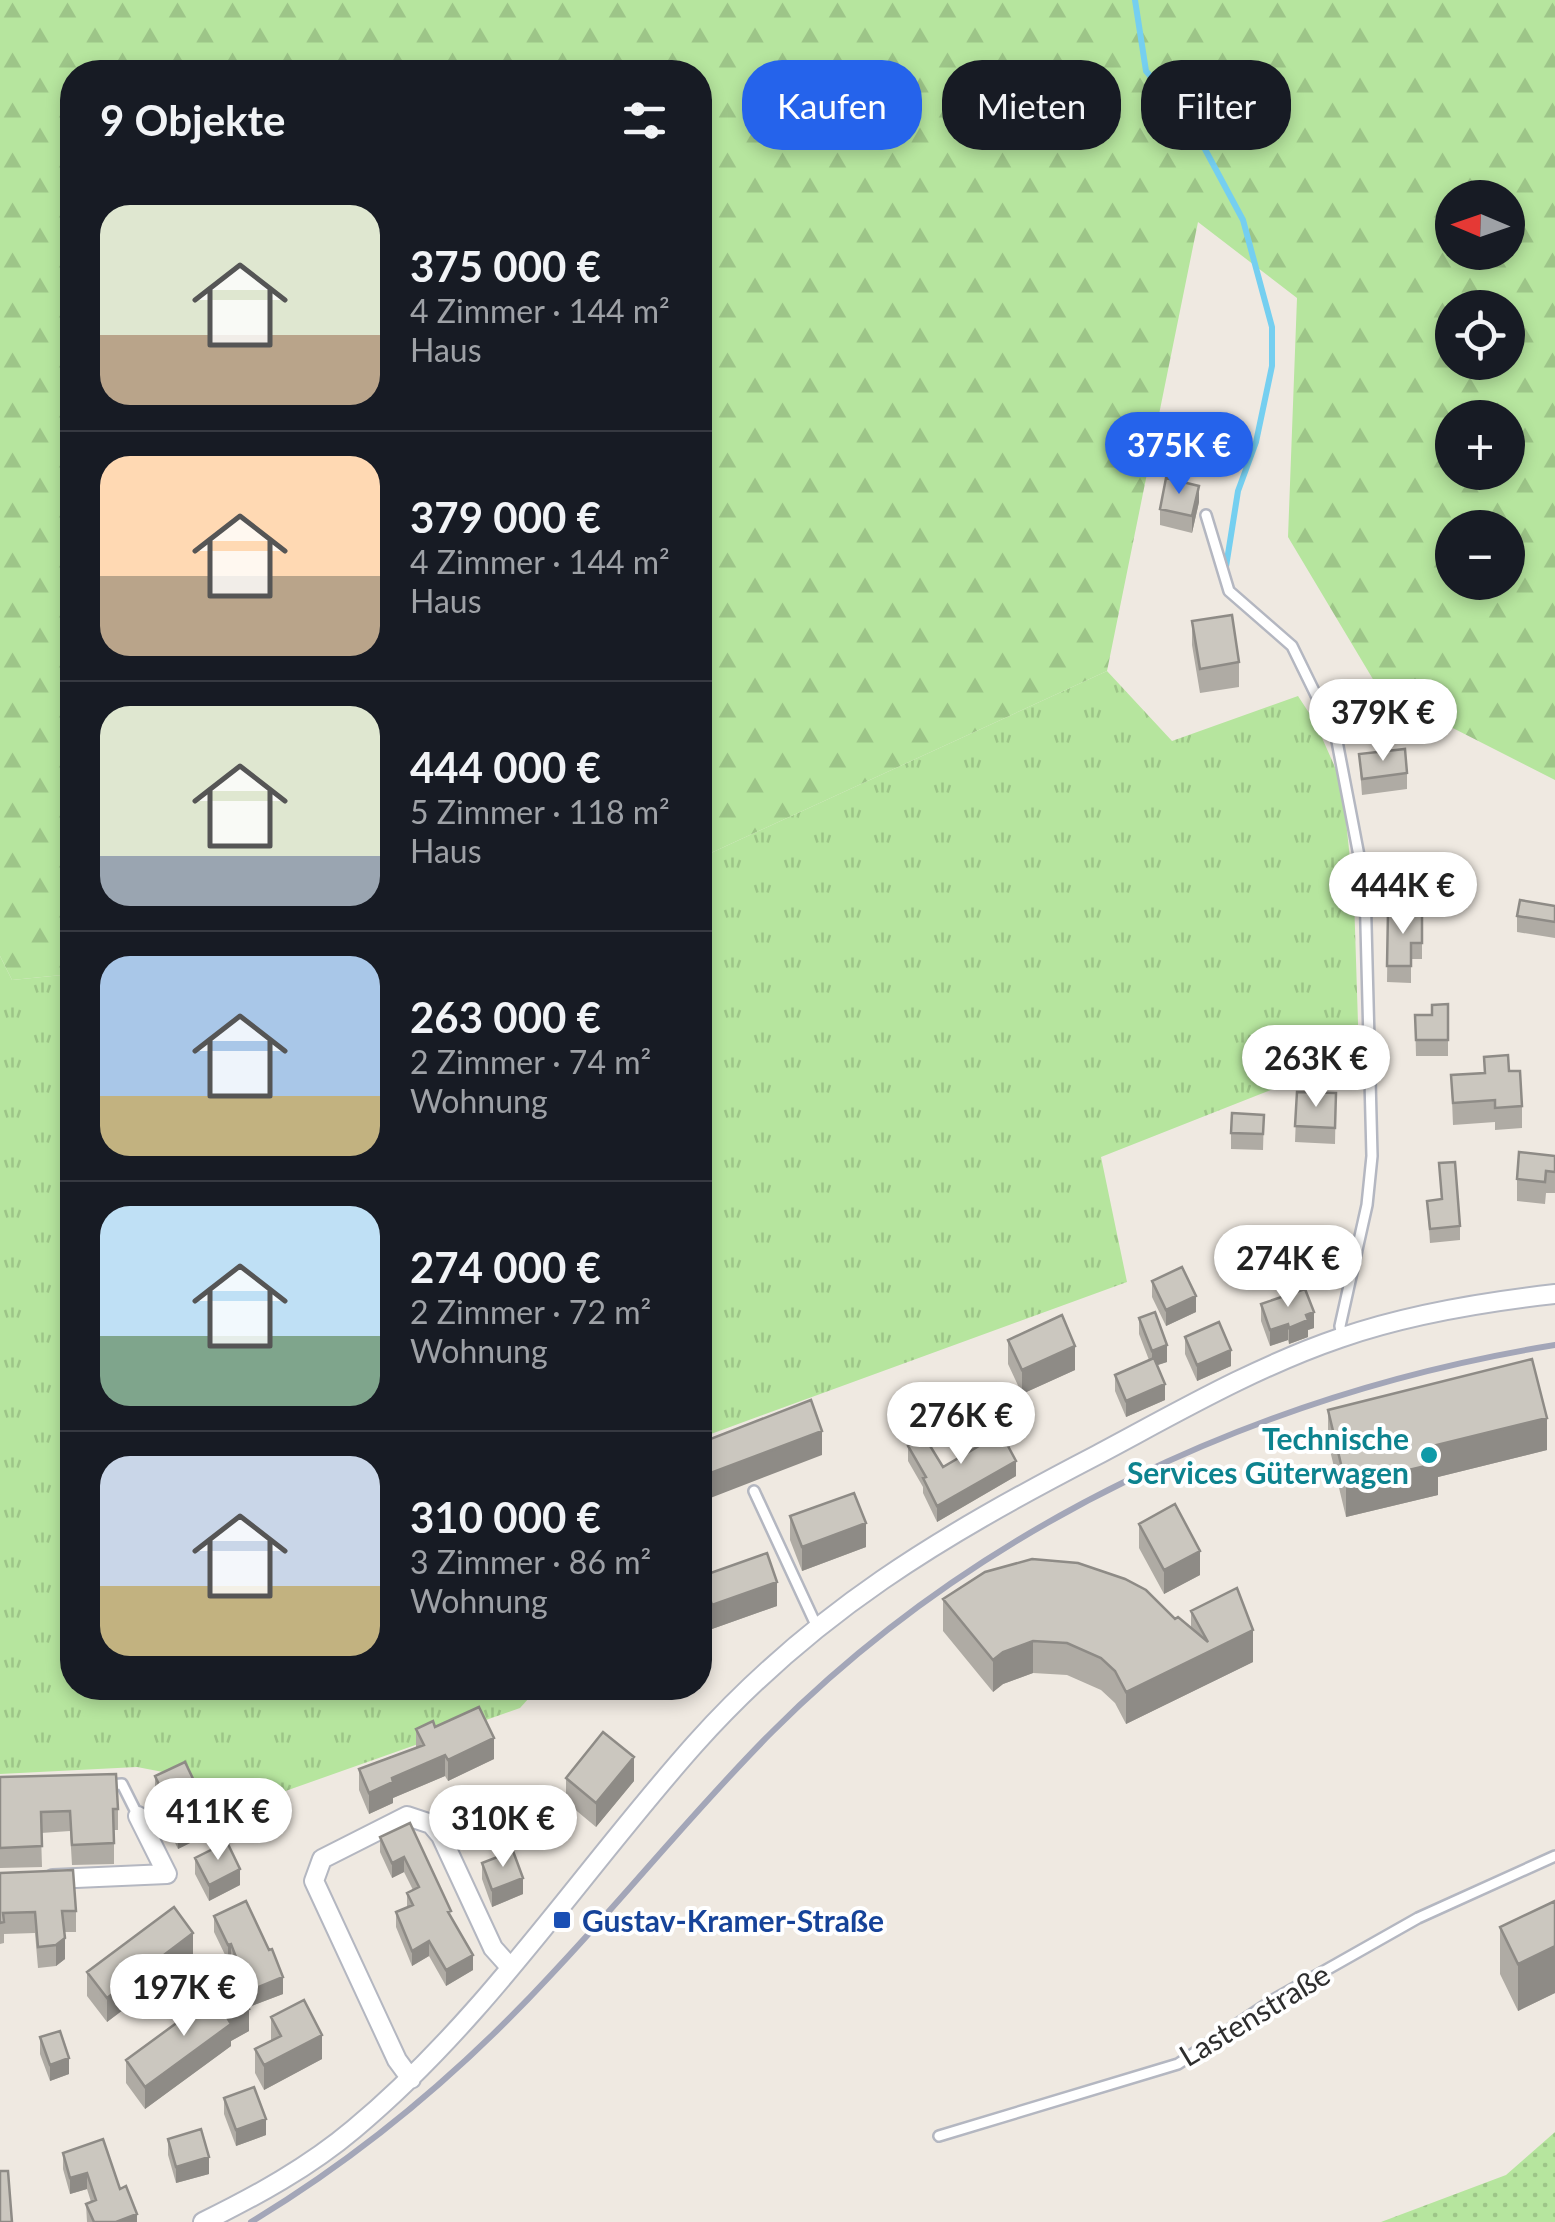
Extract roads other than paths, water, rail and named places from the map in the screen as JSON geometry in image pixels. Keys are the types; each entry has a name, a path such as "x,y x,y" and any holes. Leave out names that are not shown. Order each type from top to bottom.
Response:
{"street":[{"path":"204,2222 298,2170 350,2132 412,2078 699,1740 747,1689 817,1627 912,1558 985,1513 1214,1393 1342,1337 1487,1302 1555,1294"},
{"path":"41,1879 167,1874 138,1816"},
{"path":"412,2078 397,2060 325,1908 314,1881 322,1859 406,1816 431,1824 441,1836 494,1948 510,1967"}],"lane":[{"path":"1206,515 1229,591 1292,646 1332,727 1365,886 1372,1156 1368,1204 1340,1326 1342,1337"},
{"path":"754,1491 817,1627"},
{"path":"104,1785 122,1784 138,1816"},
{"name":"Lastenstraße","path":"939,2136 1178,2064 1273,2000 1418,1918 1555,1856"}],"waterway":[{"path":"1135,0 1146,71 1192,125 1243,220 1272,327 1272,366 1256,442 1238,491 1225,573"}],"railway":[{"path":"251,2222 332,2169 445,2079 549,1977 772,1732 854,1657 942,1590 1035,1530 1133,1478 1234,1433 1339,1396 1446,1367 1555,1345"}],"place":[{"name":"Technische Services Güterwagen","path":"1429,1455"},
{"name":"Gustav-Kramer-Straße","path":"562,1920"}]}
